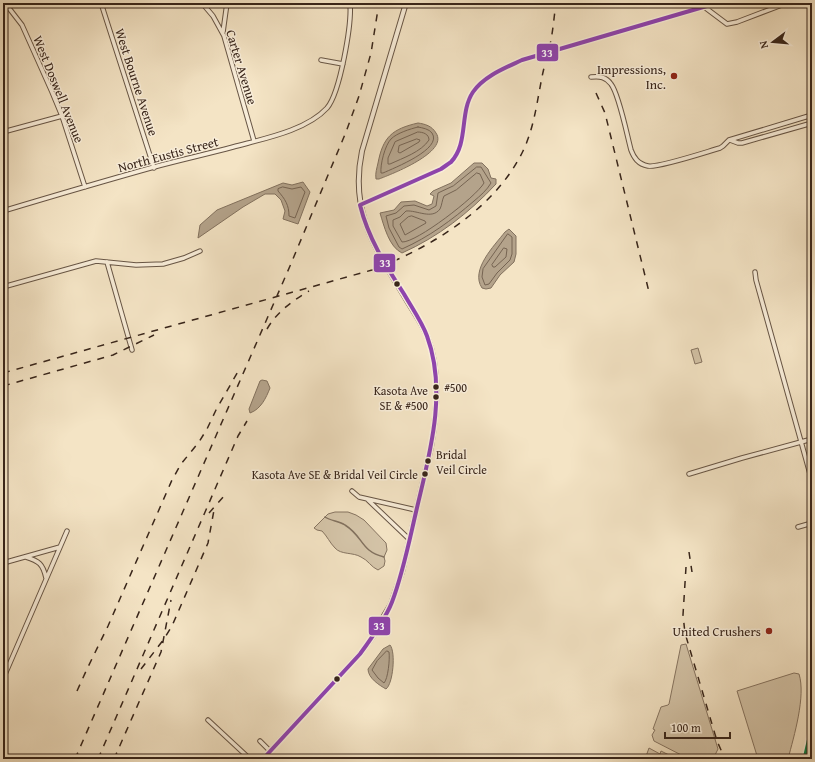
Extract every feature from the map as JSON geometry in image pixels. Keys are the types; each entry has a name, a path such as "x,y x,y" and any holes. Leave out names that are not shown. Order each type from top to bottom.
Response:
{"street":[{"name":"West Doswell Avenue","path":"5,3 22,25 52,92 62,116 85,187"},
{"name":"West Bourne Avenue","path":"101,3 154,168"},
{"name":"Carter Avenue","path":"202,3 214,16 223,32 254,141"},
{"path":"223,32 227,3"},
{"path":"321,60 342,64 350,31 350,3"},
{"path":"263,759 352,663 374,635 391,604 402,572 431,447 436,393 434,364 431,349 425,331 372,241 363,216 358,188 359,165 371,116 406,3"},
{"path":"700,3 727,24 787,3"},
{"name":"North Eustis Street","path":"4,210 279,134 299,126 318,115 331,103 342,64"},
{"path":"592,77 597,76 604,78 614,88 631,150 638,162 649,167 720,148 728,140 812,115"},
{"path":"3,132 62,116"},
{"path":"728,140 742,143 812,123"},
{"path":"3,200 4,210"},
{"path":"3,287 96,261 136,265 163,264 200,252"},
{"path":"107,262 132,350"},
{"path":"756,272 756,280 812,481"},
{"path":"689,474 812,439"},
{"path":"352,491 359,498 416,510"},
{"path":"368,500 409,539"},
{"path":"798,527 812,523"},
{"path":"3,679 66,531"},
{"path":"3,563 60,547"},
{"path":"25,557 37,560 44,568 46,579"},
{"path":"208,720 250,759"},
{"path":"260,741 270,751"}],"shaded area":[{"path":"698,348 702,362 695,364 691,350"},
{"path":"335,512 348,512 356,515 364,520 386,543 387,550 384,557 384,566 378,570 361,557 338,550 333,546 322,531 314,528 328,514"},
{"path":"686,644 718,749 715,755 716,759 689,759 654,741 652,735 655,730 653,729 661,707 669,704 681,645"},
{"path":"794,673 799,674 801,693 798,716 788,759 758,759 737,691"},
{"path":"649,748 660,754 661,751 677,759 645,759"}],"water":[{"path":"418,123 428,126 436,133 438,140 434,148 427,155 406,167 376,179 376,171 380,154 386,140 395,131"},
{"path":"474,163 482,163 488,169 491,178 496,179 496,184 475,205 428,240 402,253 397,250 390,241 380,213 394,210 401,202 415,201 427,206 432,204 434,196 430,194 433,191 451,183"},
{"path":"303,182 310,192 298,224 283,219 285,211 281,200 275,194 265,194 243,207 198,238 200,225 217,210 283,183 292,185"},
{"path":"509,229 516,236 516,254 514,262 500,275 491,288 482,288 479,281 481,266 490,251"},
{"path":"260,381 267,381 270,388 260,406 250,413 249,409"},
{"path":"390,645 393,654 393,668 390,681 386,689 372,678 368,672 368,669 383,649"}],"waterway":[{"path":"325,517 345,525 356,534 370,551 384,557"}],"railway":[{"path":"75,759 290,266 346,132 359,96 371,53 379,3"},
{"path":"3,373 372,270 416,250 459,224 496,191 511,172 527,142 535,115 551,40 556,3"},
{"path":"596,93 605,113 649,292"},
{"path":"267,329 275,317 285,307 309,291"},
{"path":"3,386 113,355 154,335"},
{"path":"77,691 108,626 172,480 181,464 199,442 207,429 240,368"},
{"path":"98,759 238,436 247,421"},
{"path":"209,513 225,495"},
{"path":"141,669 172,626 208,543 214,510"},
{"path":"689,552 692,572"},
{"path":"686,567 683,615 685,633 717,741 725,759"},
{"path":"114,759 161,652 171,600"}],"transit line":[{"name":"33","path":"263,759 360,654 386,616 403,569 431,447 436,402 436,380 433,358 427,336 417,315 378,251 363,217 360,205 441,169 451,162 457,154 460,146 466,109 473,92 483,81 502,69 522,60 717,3"},
{"path":"805,759 812,729"}],"place":[{"name":"Impressions, Inc.","path":"674,76"},
{"name":"#500","path":"436,387"},
{"name":"Kasota Ave SE & #500","path":"436,397"},
{"name":"Bridal Veil Circle","path":"428,461"},
{"name":"Kasota Ave SE & Bridal Veil Circle","path":"425,474"},
{"name":"United Crushers","path":"769,631"}]}
